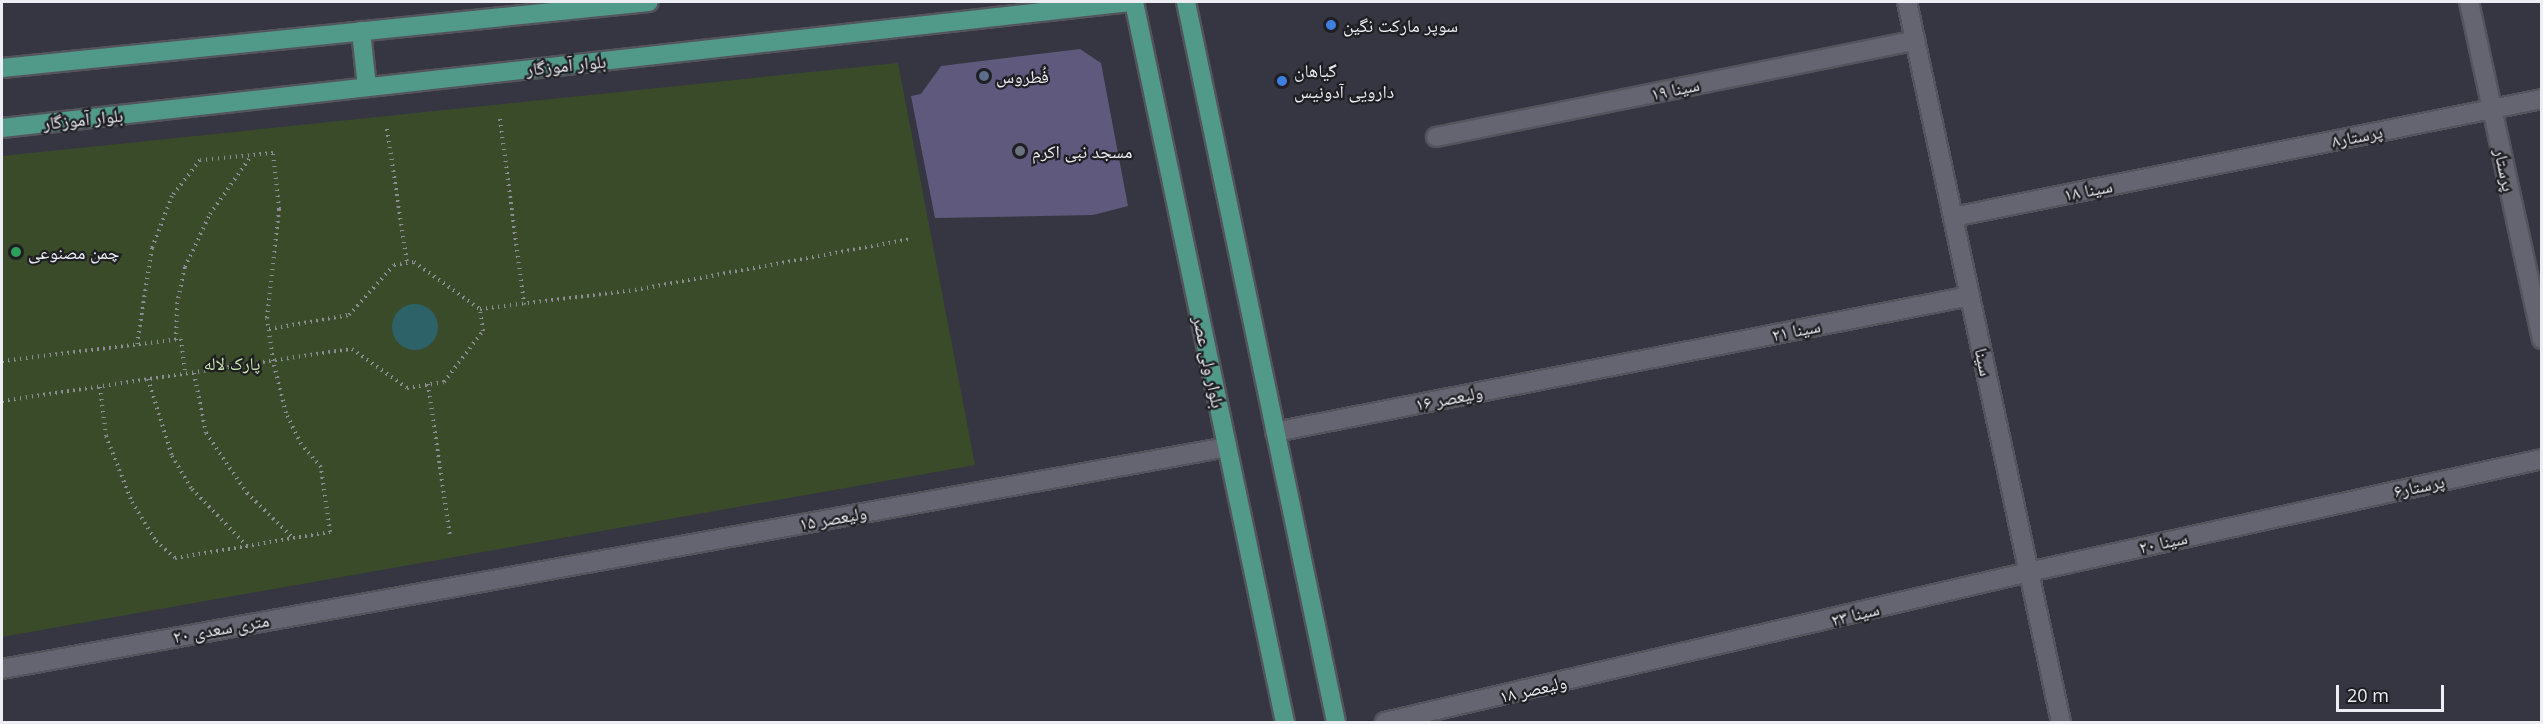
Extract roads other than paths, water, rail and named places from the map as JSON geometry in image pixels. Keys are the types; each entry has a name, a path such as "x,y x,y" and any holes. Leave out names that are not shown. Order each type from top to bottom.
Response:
{"main road":[{"path":"2,68 649,2"},
{"name":"بلوار آموزگار","path":"2,128 1132,2"},
{"name":"بلوار ولی عصر","path":"1132,2 1285,723"},
{"path":"1186,2 1336,723"},
{"path":"362,32 367,87"}],"street":[{"name":"سینا","path":"1907,2 2061,723"},
{"name":"پرستار","path":"2469,2 2541,339"},
{"name":"سینا ۱۹","path":"1436,138 1915,40"},
{"name":"پرستار۸","path":"2222,163 2541,99"},
{"name":"سینا ۱۸","path":"1953,217 2222,163"},
{"name":"سینا ۲۱","path":"1622,364 1970,296"},
{"name":"ولیعصر ۱۶","path":"1275,432 1622,364"},
{"name":"ولیعصر ۱۵","path":"440,588 1227,447"},
{"name":"پرستار۶","path":"2297,513 2541,459"},
{"name":"سینا ۲۰","path":"2029,572 2297,513"},
{"name":"سینا ۲۳","path":"1682,656 2029,572"},
{"name":"۲۰ متری سعدی","path":"2,669 440,588"},
{"name":"ولیعصر ۱۸","path":"1385,723 1682,656"}],"place":[{"name":"سوپر مارکت نگین","path":"1331,25"},
{"name":"فُطروس","path":"984,76"},
{"name":"گیاهان دارویی آدونیس","path":"1282,81"},
{"name":"مسجد نبی اکرم","path":"1020,151"},
{"name":"چمن مصنوعی","path":"16,252"}],"park label":[{"name":"پارک لاله","path":"232,363"}]}
